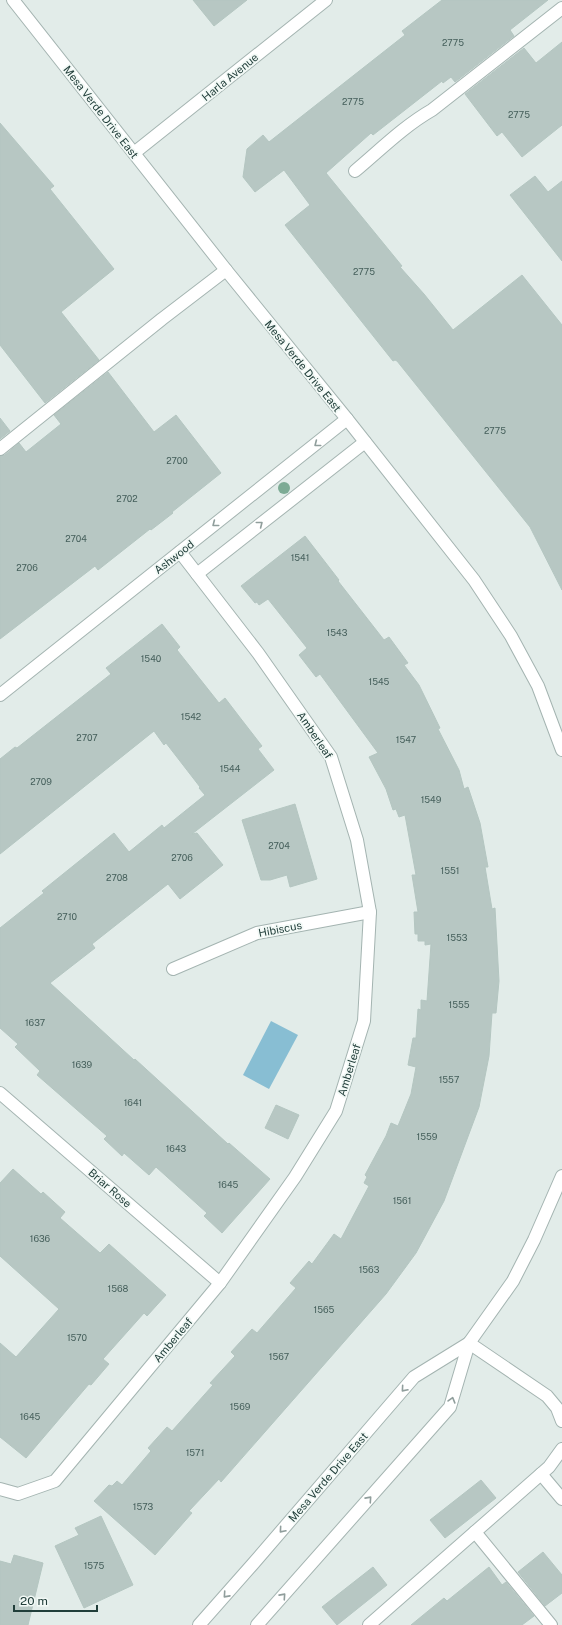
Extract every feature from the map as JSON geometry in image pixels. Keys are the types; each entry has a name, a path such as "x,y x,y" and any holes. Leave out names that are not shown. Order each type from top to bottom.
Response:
{"street":[{"name":"Mesa Verde Drive East","path":"13,0 226,270 474,580 511,636 556,719 562,750"},
{"name":"Harla Avenue","path":"134,154 326,0"},
{"path":"355,171 408,126 432,110 562,8"},
{"path":"0,449 162,319 226,270"},
{"name":"Ashwood","path":"0,694 347,420"},
{"path":"197,574 365,442"},
{"name":"Amberleaf","path":"0,1489 18,1494 55,1481 220,1283 295,1177 336,1111 364,1021 370,912 357,840 331,757 258,654 180,552"},
{"name":"Hibiscus","path":"173,969 257,933 370,912"},
{"name":"Briar Rose","path":"0,1093 220,1283"},
{"name":"Mesa Verde Drive East","path":"257,1625 450,1407 469,1343 513,1281 534,1240 562,1176"},
{"name":"Mesa Verde Drive East","path":"199,1625 252,1566 414,1377 469,1343"},
{"path":"469,1343 547,1396 557,1408 562,1422"},
{"path":"369,1625 549,1467 562,1449"},
{"path":"541,1474 562,1499"},
{"path":"476,1532 551,1625"}],"water":[{"path":"271,1021 298,1035 269,1089 243,1075"}],"building":[{"path":"193,0 247,0 214,26"},
{"path":"442,0 548,0 510,30 514,36 455,82 451,77 443,83 442,81 373,135 371,133 326,173 402,266 400,267 453,330 522,275 562,325 562,590 530,527 397,361 393,361 285,225 310,205 284,170 255,192 243,177 247,149 263,135 269,142 405,35 402,31"},
{"path":"562,42 562,125 522,157 502,132 497,136 465,94 524,48 536,63"},
{"path":"0,123 54,186 50,189 114,269 61,312 99,360 45,403 0,345"},
{"path":"535,176 548,192 562,181 562,261 510,195"},
{"path":"108,372 154,432 176,415 221,473 172,512 173,513 98,570 95,566 0,639 0,456 5,455 19,443 26,452 61,424 54,415"},
{"path":"0,418 10,431 0,439"},
{"path":"305,536 384,640 389,637 408,663 404,665 419,685 440,728 438,729 459,770 464,789 468,787 480,823 488,867 485,867 492,909 495,908 499,981 496,1013 492,1013 489,1056 479,1107 444,1201 416,1253 386,1294 221,1482 219,1479 189,1511 192,1513 155,1555 94,1501 109,1485 112,1486 117,1481 122,1485 151,1451 148,1448 167,1427 172,1431 213,1385 210,1383 235,1356 231,1352 252,1329 257,1333 296,1288 290,1283 309,1261 312,1264 334,1234 341,1239 369,1186 364,1183 367,1177 365,1175 386,1136 391,1123 398,1126 411,1094 416,1067 408,1065 413,1038 416,1038 418,1009 421,1010 421,1000 427,1001 431,944 425,945 425,941 418,941 418,934 415,934 414,912 418,912 412,875 416,875 405,815 399,817 396,809 393,810 386,789 369,757 378,753 320,674 316,677 299,655 307,648 268,599 259,605 257,602 255,603 241,586"},
{"path":"162,624 180,647 177,650 219,703 225,698 262,746 258,749 274,770 192,834 197,833 223,865 180,899 168,884 92,944 95,948 50,983 228,1144 229,1143 270,1179 222,1233 204,1216 207,1213 156,1167 149,1175 124,1153 122,1156 104,1139 107,1136 37,1075 40,1071 15,1047 18,1044 0,1028 0,928 44,893 42,891 114,833 129,852 162,825 164,828 205,795 166,743 164,745 154,731 0,854 0,759 15,747 17,748 111,674 106,668"},
{"path":"295,804 317,879 290,887 287,875 270,880 261,880 242,820"},
{"path":"276,1105 299,1115 288,1139 265,1128"},
{"path":"13,1169 41,1194 43,1192 65,1212 60,1218 100,1253 109,1244 166,1295 147,1316 144,1313 103,1359 109,1364 91,1385 89,1384 26,1458 0,1437 0,1343 16,1357 59,1309 0,1256 0,1183"},
{"path":"481,1480 496,1498 445,1538 430,1520"},
{"path":"101,1516 133,1585 84,1608 55,1546 79,1535 75,1528"},
{"path":"543,1552 562,1575 562,1593 545,1606 518,1572"},
{"path":"14,1555 43,1563 28,1625 0,1625 0,1561 11,1564"},
{"path":"373,1567 387,1585 337,1625 322,1607"},
{"path":"489,1567 502,1585 506,1582 534,1616 522,1625 411,1625 444,1598 447,1601"}]}
